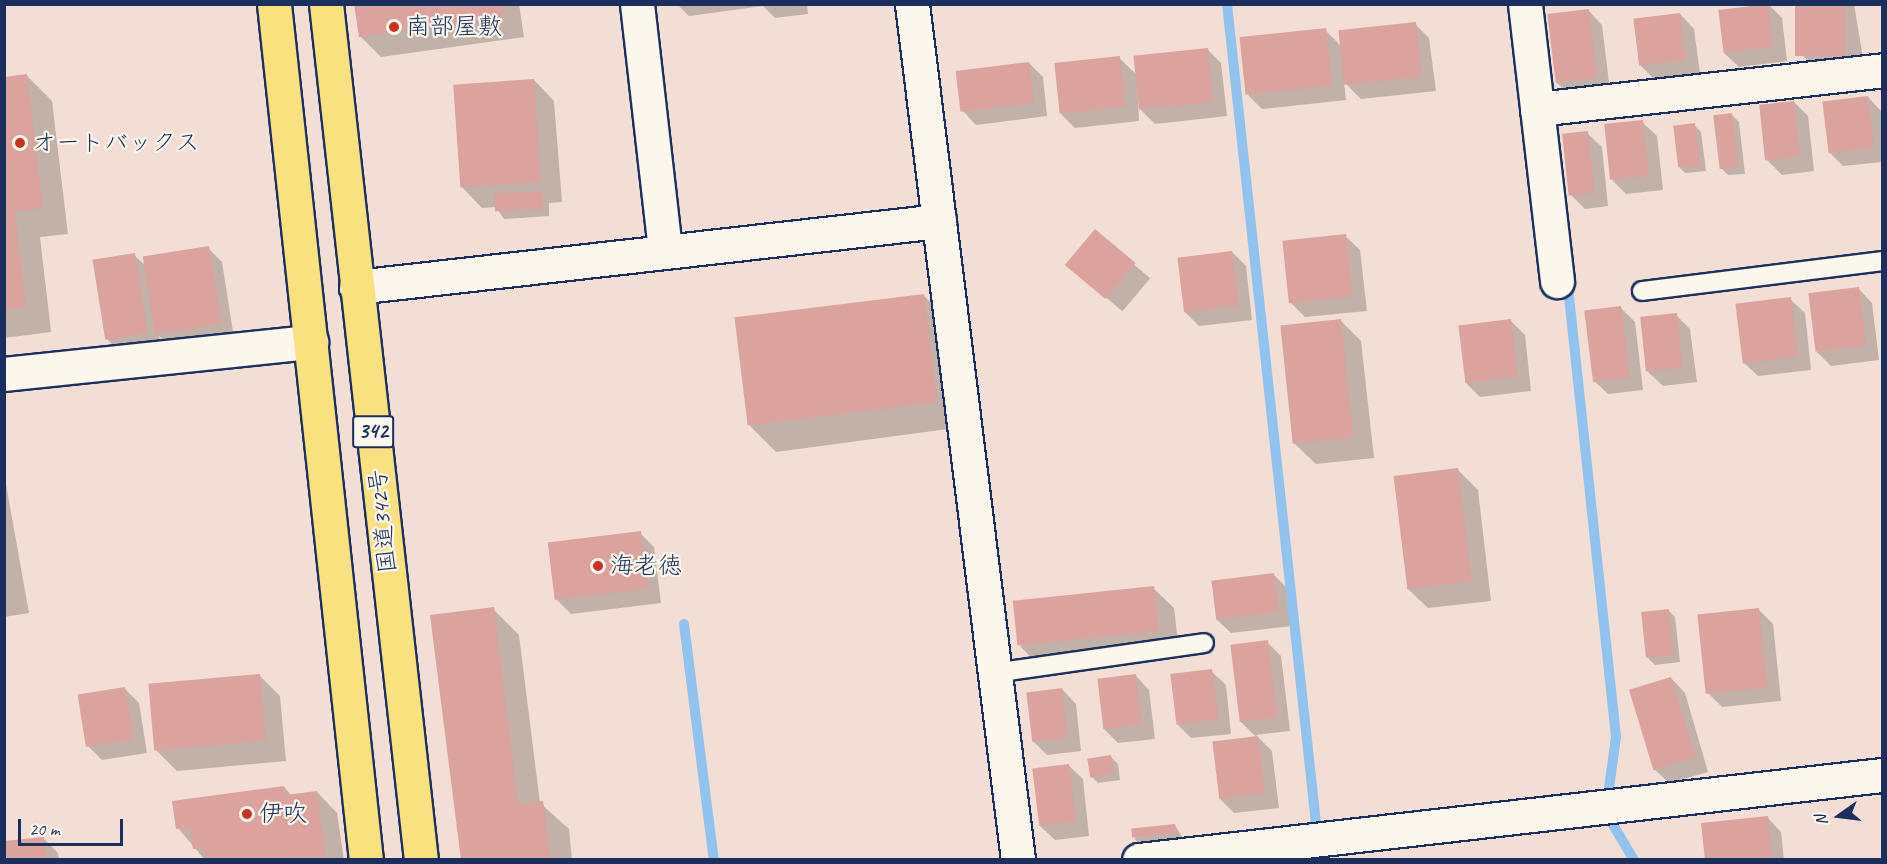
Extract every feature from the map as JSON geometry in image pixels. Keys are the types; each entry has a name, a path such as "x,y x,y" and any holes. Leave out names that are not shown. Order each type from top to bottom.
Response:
{"highway":[{"name":"342","path":"274,4 366,860"},
{"name":"国道342号","path":"326,4 421,860"}],"street":[{"path":"637,4 665,250"},
{"path":"912,4 1018,860"},
{"path":"1525,4 1557,281"},
{"path":"1538,109 1882,70"},
{"path":"356,287 665,250 939,221"},
{"path":"4,374 311,342"},
{"path":"1139,860 1882,774"}],"lane":[{"path":"1642,291 1882,261"},
{"path":"994,673 1204,643"}],"building":[{"name":"南部屋敷","path":"354,4 502,4 504,17 359,37"},
{"path":"1768,4 1773,47 1724,53 1718,10"},
{"path":"1795,4 1845,4 1845,56 1795,56"},
{"path":"1589,9 1597,77 1556,83 1547,14"},
{"path":"1680,13 1686,60 1639,65 1633,19"},
{"path":"1416,22 1422,77 1344,85 1338,30"},
{"path":"1326,28 1332,86 1246,95 1239,37"},
{"path":"1208,48 1214,102 1139,110 1133,56"},
{"path":"1120,56 1125,107 1060,114 1054,63"},
{"path":"1029,62 1034,103 961,112 956,71"},
{"name":"オートバックス","path":"27,74 43,208 15,212 26,307 4,309 4,77"},
{"path":"534,79 541,182 460,187 453,85"},
{"path":"1868,96 1874,148 1829,153 1822,102"},
{"path":"1794,101 1800,157 1765,160 1759,105"},
{"path":"1732,113 1739,167 1720,169 1713,115"},
{"path":"1643,120 1649,176 1610,180 1604,124"},
{"path":"1695,123 1700,165 1678,167 1673,126"},
{"path":"1588,131 1594,193 1569,195 1562,134"},
{"path":"542,191 543,209 495,211 494,194"},
{"path":"1095,229 1136,263 1105,299 1065,265"},
{"path":"1346,234 1353,297 1289,303 1282,241"},
{"path":"209,246 221,324 155,335 143,256"},
{"path":"1232,251 1239,306 1184,312 1177,258"},
{"path":"135,253 148,333 105,340 93,260"},
{"path":"1859,287 1866,346 1816,352 1808,293"},
{"path":"924,294 937,402 748,425 734,317"},
{"path":"1791,297 1798,357 1743,363 1735,304"},
{"path":"1621,306 1630,377 1593,382 1584,311"},
{"path":"1677,313 1683,368 1646,372 1640,317"},
{"path":"1341,319 1353,437 1293,444 1280,325"},
{"path":"1511,319 1518,377 1465,383 1458,325"},
{"path":"1458,468 1472,581 1407,589 1393,476"},
{"name":"海老徳","path":"641,531 648,589 555,600 548,542"},
{"path":"1274,573 1279,612 1216,619 1211,581"},
{"path":"1154,586 1159,631 1017,646 1013,601"},
{"path":"494,607 518,804 543,801 551,860 461,860 430,615"},
{"path":"1759,608 1767,688 1706,694 1697,614"},
{"path":"1669,609 1674,655 1646,658 1641,612"},
{"path":"1268,640 1278,717 1240,722 1230,645"},
{"path":"1212,669 1218,720 1177,725 1170,674"},
{"path":"260,674 266,741 154,751 148,684"},
{"path":"1136,674 1142,725 1104,729 1097,679"},
{"path":"1671,677 1696,757 1653,770 1629,690"},
{"path":"125,687 133,739 86,747 78,695"},
{"path":"1062,688 1068,738 1032,742 1026,692"},
{"path":"1258,736 1265,794 1219,799 1212,742"},
{"path":"1111,755 1114,774 1090,778 1087,759"},
{"path":"1069,764 1076,822 1039,826 1032,769"},
{"name":"伊吹","path":"284,786 286,795 317,791 326,857 206,860 204,848 193,849 190,828 176,829 172,801"},
{"path":"1768,816 1773,860 1705,860 1701,823"},
{"path":"1175,824 1176,833 1132,838 1131,829"},
{"path":"44,837 47,860 4,860 4,841"}],"waterway":[{"path":"1227,4 1320,860"},
{"path":"1567,278 1616,737 1609,788 1612,823 1634,860"},
{"path":"684,624 714,860"}],"place":[{"name":"南部屋敷","path":"394,27"},
{"name":"オートバックス","path":"20,143"},
{"name":"海老徳","path":"598,566"},
{"name":"伊吹","path":"247,814"}]}
